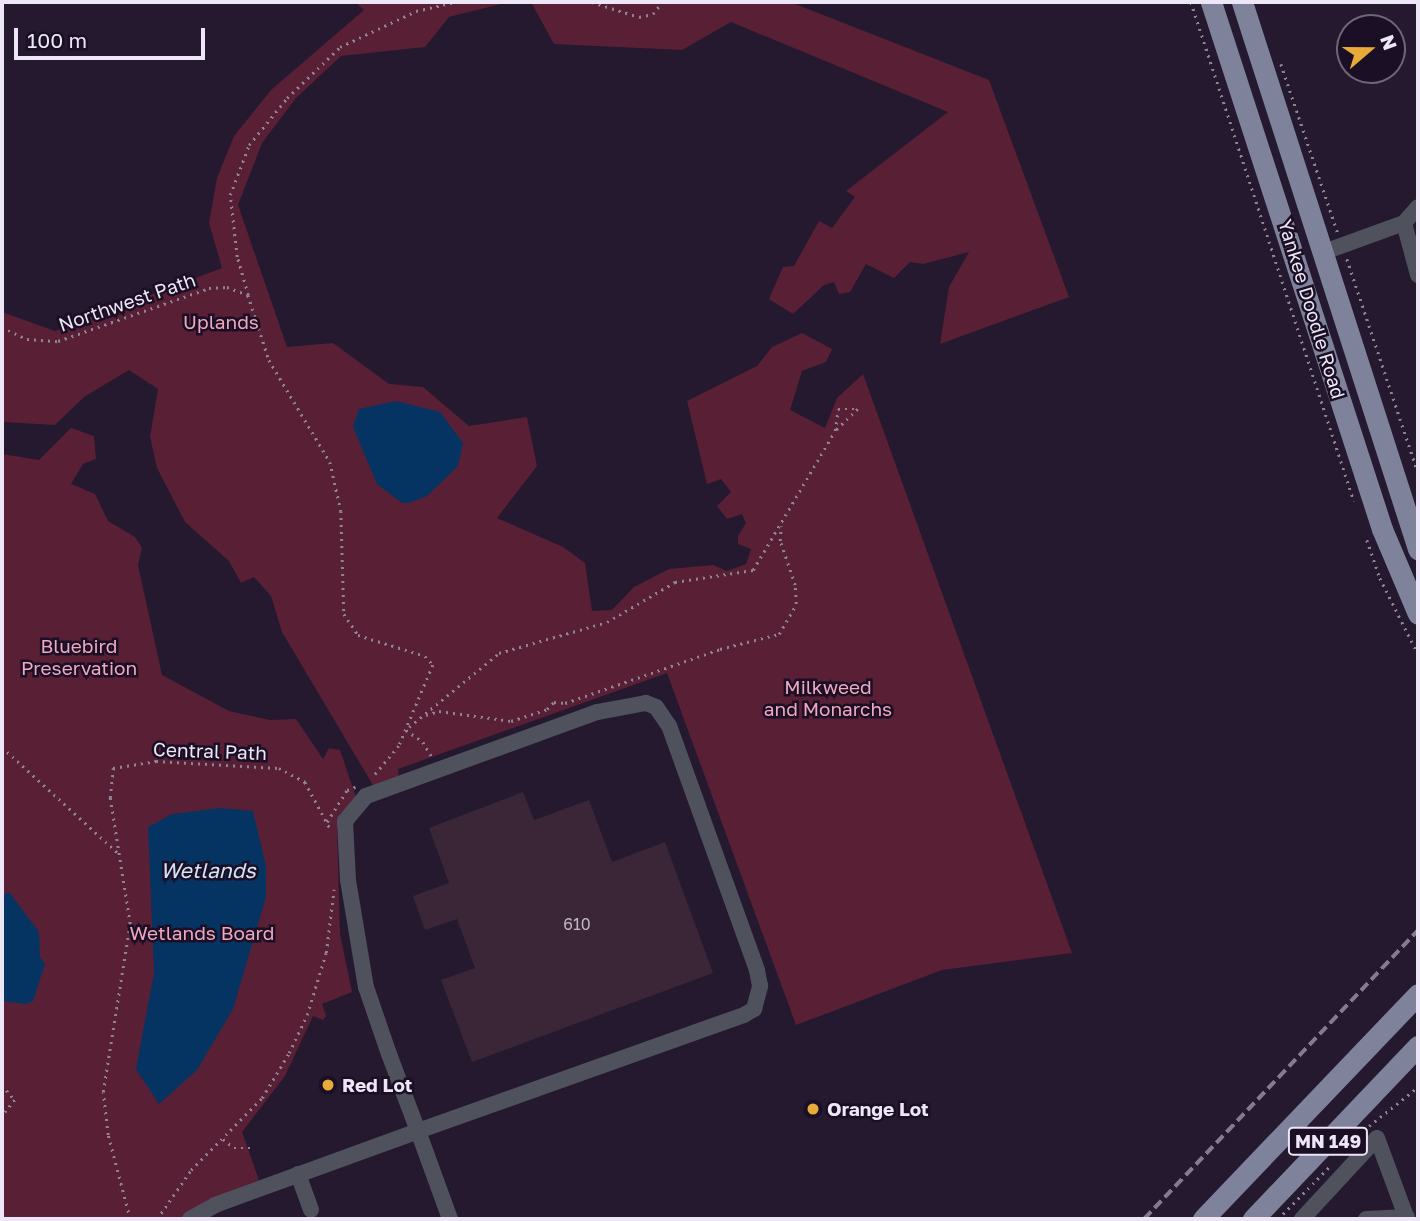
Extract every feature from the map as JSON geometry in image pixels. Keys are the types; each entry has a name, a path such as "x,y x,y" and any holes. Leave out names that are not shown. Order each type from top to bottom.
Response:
{"main road":[{"name":"Yankee Doodle Road","path":"1210,2 1382,529 1418,614"},
{"name":"Yankee Doodle Road","path":"1242,2 1418,549"},
{"path":"1222,34 1232,37 1301,233 1312,249 1324,252"},
{"path":"1304,285 1313,282 1323,293 1396,502 1405,509"},
{"name":"MN 149","path":"1203,1219 1418,994"},
{"name":"MN 149","path":"1253,1219 1418,1046"}],"street":[{"path":"1324,252 1404,223 1418,207"},
{"path":"1404,223 1418,275"},
{"path":"190,1219 215,1205 298,1174 418,1131 744,1014 754,1009 758,1000 757,970 669,726 656,707 646,703 597,712 366,796 345,821 341,884 366,987 418,1131 450,1219"},
{"path":"1302,1219 1377,1138 1407,1218 1366,1219"},
{"path":"298,1174 311,1210"}],"path":[{"path":"370,780 406,730 433,665 425,656 358,635 344,614 341,511 330,462 270,360 237,257 230,195 249,145 287,98 340,47 415,11 454,2"},
{"path":"592,2 639,17 653,14 662,2"},
{"name":"Northwest Path","path":"2,327 27,339 58,341 209,288 227,287 248,295"},
{"path":"406,730 499,653 607,621 675,582 752,570 781,526 835,431 858,409 842,405 838,409 835,431"},
{"path":"422,717 439,711 511,721 547,709 554,702 565,703 720,649 779,634 796,604 794,585 779,541 781,526"},
{"path":"406,730 423,741 435,762"},
{"path":"2,747 118,853"},
{"name":"Central Path","path":"130,1219 108,1135 103,1092 130,923 110,798 113,768 122,764 247,763 279,768 305,782 333,834"},
{"path":"326,823 347,790 363,783"},
{"path":"157,1219 191,1170 262,1098 307,1015 326,953 341,884"},
{"path":"2,1085 15,1100 2,1116"},
{"path":"223,1139 234,1148 252,1148"}],"green space":[{"name":"Milkweed and Monarchs","path":"355,2 509,2 449,17 425,47 341,56 296,98 262,143 238,205 287,347 333,343 389,384 423,387 469,426 527,417 537,466 497,518 563,547 585,563 592,611 612,610 634,587 669,569 713,565 727,571 746,564 751,549 738,544 738,536 746,523 742,514 727,519 717,506 731,492 721,479 707,484 687,401 757,366 772,347 802,333 832,349 826,362 802,371 790,410 825,428 837,398 863,374 1072,953 942,970 796,1025 667,673 398,769 399,778 374,787 282,632 271,596 254,577 241,583 229,561 185,522 157,468 150,437 158,389 129,370 84,397 55,425 2,422 2,312 55,331 222,268 209,223 217,178 234,136 271,90 364,10"},
{"path":"531,2 790,2 989,80 1069,297 940,344 949,287 969,252 923,264 910,262 894,278 866,264 850,292 839,294 834,282 824,285 793,314 769,299 783,267 794,266 819,221 832,228 855,197 846,191 948,112 731,22 682,50 554,44"},
{"name":"Wetlands Board","path":"71,428 94,436 96,459 83,464 71,484 95,494 108,521 135,537 142,548 138,565 162,675 229,711 270,720 296,719 323,759 329,748 340,750 356,797 337,828 340,934 352,992 322,1004 326,1016 323,1020 313,1016 285,1076 242,1132 259,1180 208,1200 179,1219 2,1219 2,454 39,460"}],"water":[{"path":"396,401 440,412 463,443 458,466 427,496 409,503 402,503 377,484 353,427 359,409"},
{"name":"Wetlands","path":"221,808 253,811 266,866 266,897 233,1009 197,1070 159,1104 136,1069 154,973 148,827 172,814"},
{"path":"9,892 39,932 40,957 45,964 33,1001 26,1004 2,1001 2,896"}],"building":[{"path":"523,792 534,820 589,800 612,862 665,842 713,973 472,1062 441,980 475,968 457,919 425,930 413,896 449,883 429,828"}],"railway":[{"path":"1144,1219 1418,930"}],"place":[{"name":"Red Lot","path":"328,1085"},
{"name":"Orange Lot","path":"813,1109"}],"park label":[{"name":"Uplands","path":"221,322"},
{"name":"Bluebird Preservation","path":"79,657"}]}
